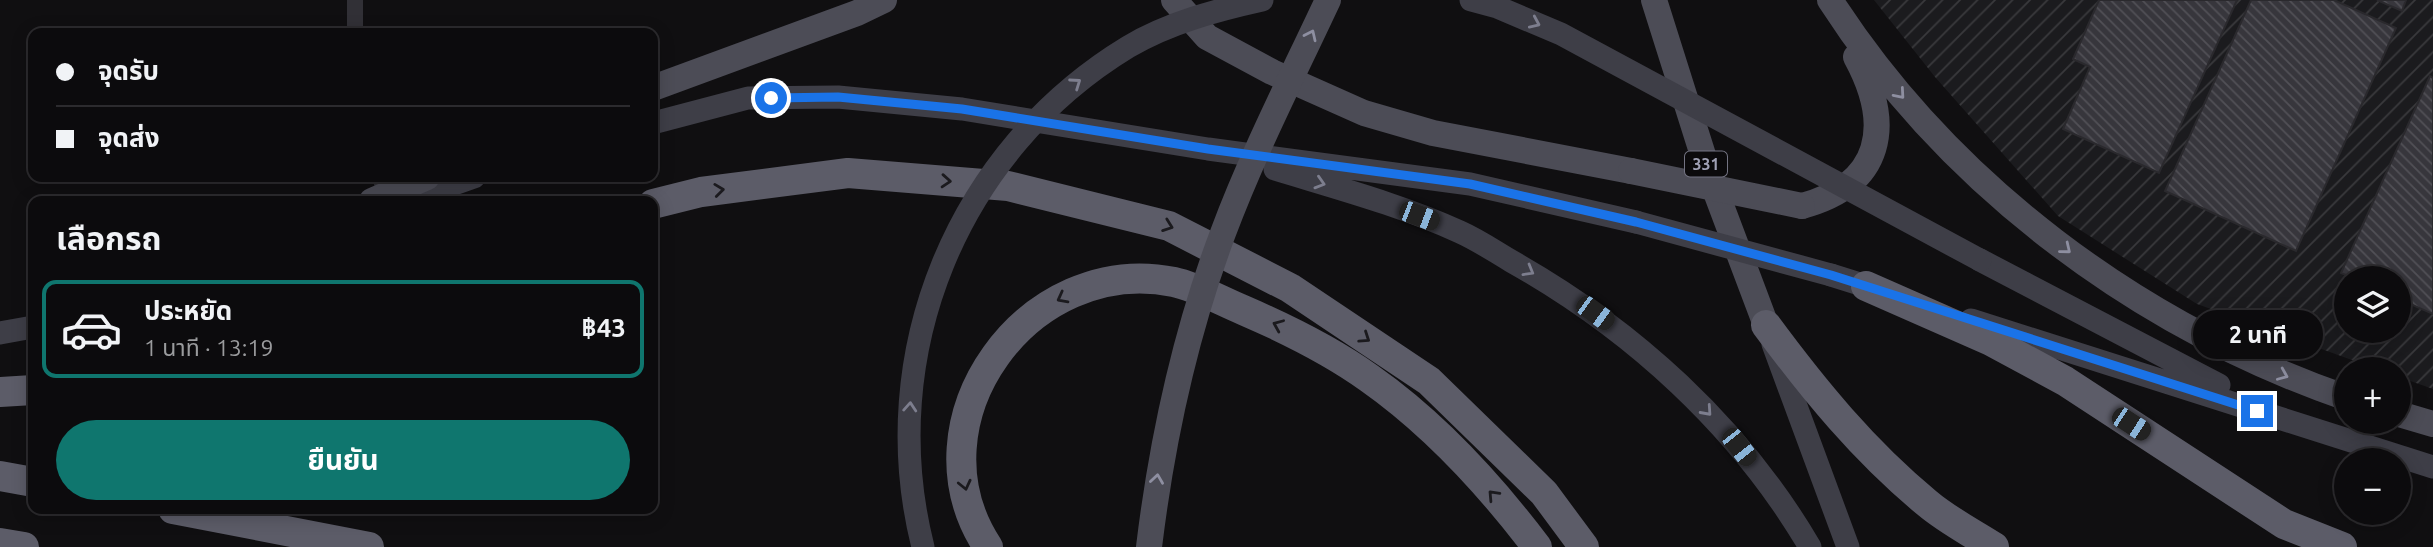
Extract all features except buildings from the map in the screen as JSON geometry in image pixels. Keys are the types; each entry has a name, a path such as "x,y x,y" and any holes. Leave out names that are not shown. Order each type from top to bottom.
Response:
{"highway":[{"path":"658,203 701,192 848,173 1008,186 1170,226 1290,288 1429,381 1544,493 1584,547"},
{"path":"988,547 977,530 962,477 965,421 985,369 1019,325 1066,294 1119,280 1174,282 1294,332 1370,378 1437,435 1511,514 1537,547"},
{"path":"1866,286 1991,341 2065,381 2284,524 2342,547"},
{"path":"1766,325 1815,391 1863,446 1929,505 1994,547"},
{"path":"0,392 28,390"},
{"path":"0,476 28,481"},
{"path":"199,514 369,547"},
{"path":"0,542 24,547"}],"main road":[{"path":"658,86 857,13 884,0"},
{"path":"1174,0 1207,37 1272,72 1364,113 1433,133 1802,206 1827,199 1848,186 1865,166 1876,139 1877,110 1869,82 1827,0"},
{"path":"923,547 913,507 908,441 912,381 922,322 938,270 966,213 1015,144 1064,91 1129,46 1213,11 1262,0"},
{"path":"1149,547 1163,440 1185,352 1223,233 1259,147 1328,0"},
{"path":"1471,0 1497,7 1561,34 2192,374 2336,436"},
{"name":"331","path":"1654,0 1692,122 1766,325"},
{"path":"1827,0 1893,86 1944,144 2010,204 2082,262 2143,303 2218,346 2285,377 2334,394"},
{"path":"658,122 748,99 838,97 962,109 1208,149 1470,184 1636,222 1831,275 2433,467"},
{"path":"1208,149 1377,200 1461,233 1564,291 1611,324 1699,402 1776,495 1810,547"},
{"path":"386,194 415,182"},
{"path":"386,194 448,182"},
{"path":"1766,325 1847,547"},
{"path":"0,333 28,328"},
{"path":"2411,418 2433,424"}],"street":[{"path":"355,0 355,28"}],"shaded area":[{"path":"1874,0 2433,0 2433,389 2411,381 2411,357 2344,357 2197,304 2058,216 1935,77"}],"route":[{"path":"771,98 838,97 962,109 1208,149 1470,184 1636,222 1831,275 2257,411"}]}
